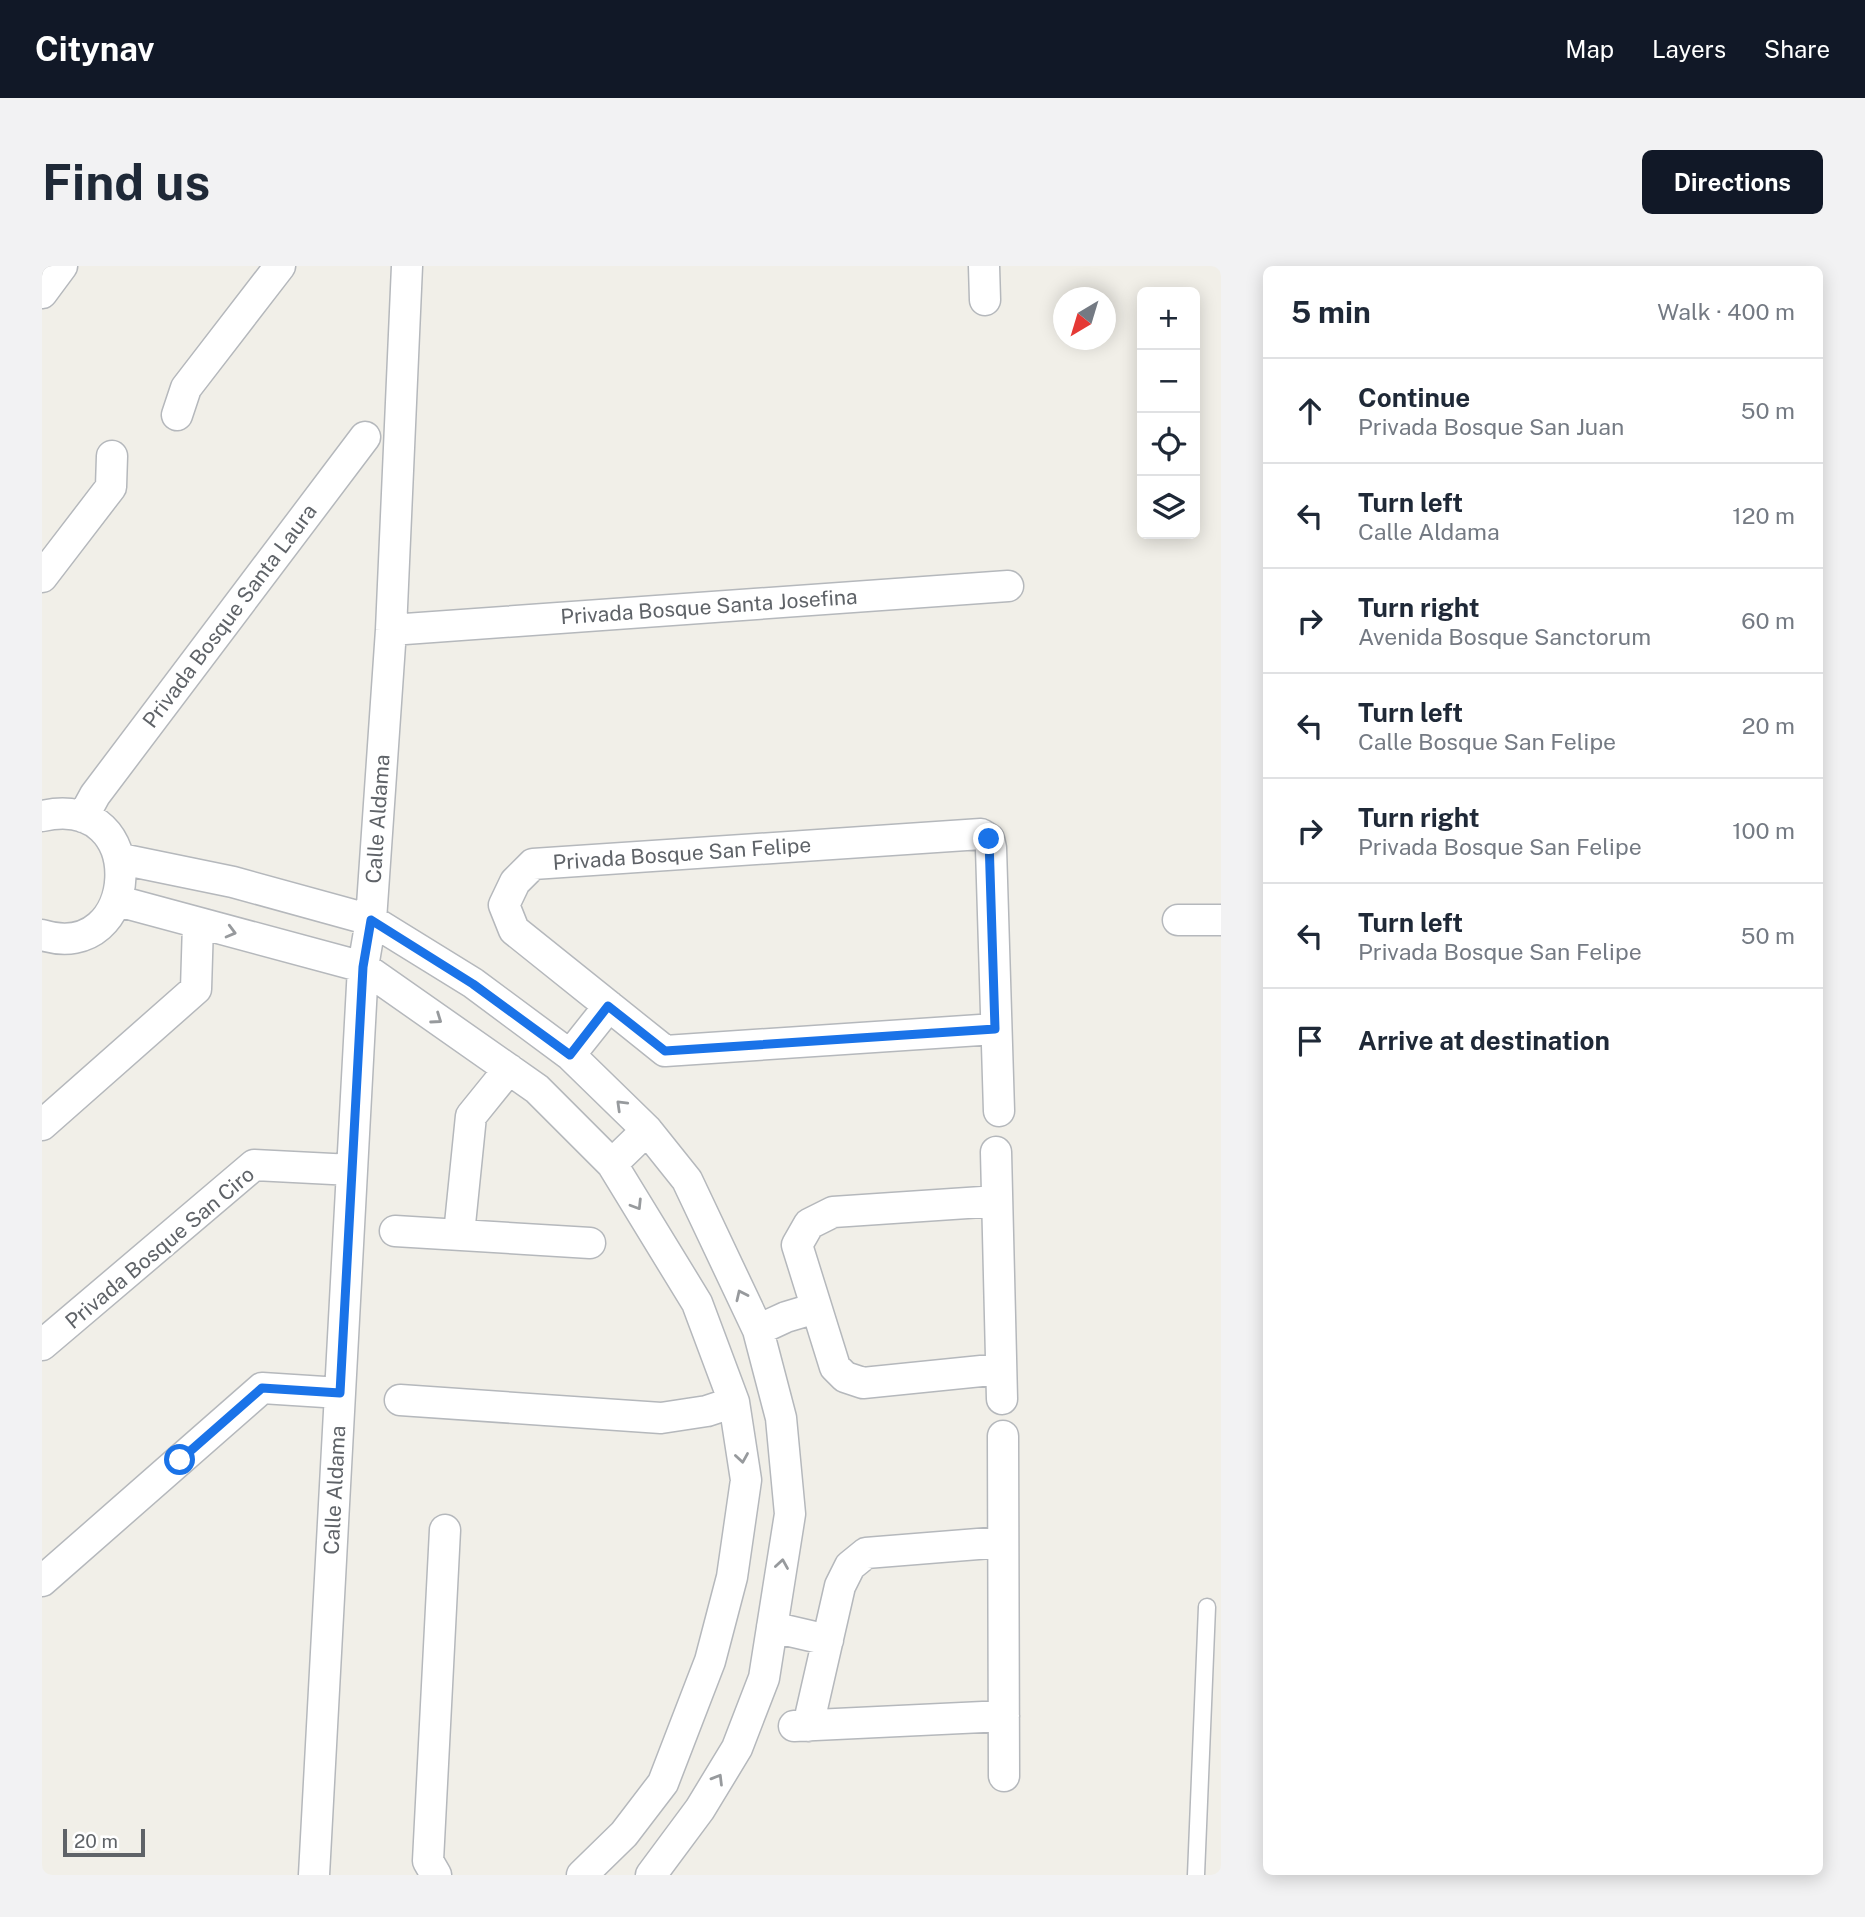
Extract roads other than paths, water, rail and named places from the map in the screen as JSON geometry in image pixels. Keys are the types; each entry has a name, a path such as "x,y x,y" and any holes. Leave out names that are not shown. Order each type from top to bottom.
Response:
{"street":[{"path":"42,293 62,266"},
{"path":"177,415 186,388 280,266"},
{"name":"Calle Aldama","path":"314,1875 326,1391 339,1169 371,920 400,629 407,266"},
{"path":"984,266 985,300"},
{"name":"Privada Bosque Santa Laura","path":"89,806 365,437"},
{"path":"42,577 111,487 112,456"},
{"name":"Privada Bosque Santa Josefina","path":"400,629 1009,586"},
{"path":"42,816 89,806 121,859 122,880 118,901 107,918 91,930 71,938 42,935"},
{"name":"Privada Bosque San Felipe","path":"995,1029 665,1051 513,930 504,905 515,882 533,864 981,834 989,839 991,848 999,1111"},
{"path":"121,859 233,882 371,920 473,984 570,1055 647,1130 687,1181 758,1330 781,1418 790,1514 764,1678 737,1748 700,1809 651,1875"},
{"path":"118,901 197,936 363,967 537,1089 612,1164 697,1303 734,1402 746,1480 732,1577 710,1661 663,1783 624,1834 582,1875"},
{"path":"1178,920 1221,920"},
{"path":"42,1125 196,989 197,936"},
{"path":"570,1055 608,1006"},
{"path":"460,1234 471,1116 509,1069"},
{"path":"612,1164 647,1130"},
{"path":"996,1152 1002,1399"},
{"name":"Privada Bosque San Ciro","path":"42,1345 254,1165 339,1169"},
{"path":"997,1201 833,1212 809,1224 797,1245 835,1367 845,1377 863,1383 1001,1369"},
{"path":"395,1231 590,1243"},
{"path":"758,1330 786,1317 816,1308"},
{"path":"42,1581 262,1388 326,1391"},
{"path":"400,1400 662,1418 707,1411 734,1402"},
{"path":"1003,1436 1004,1776"},
{"path":"436,1875 428,1860 445,1530"},
{"path":"1003,1542 866,1553 850,1566 840,1587 828,1640 801,1726 1003,1716"},
{"path":"772,1628 828,1640"},
{"path":"663,1783 700,1809"}],"lane":[{"path":"1196,1875 1207,1607"}]}
